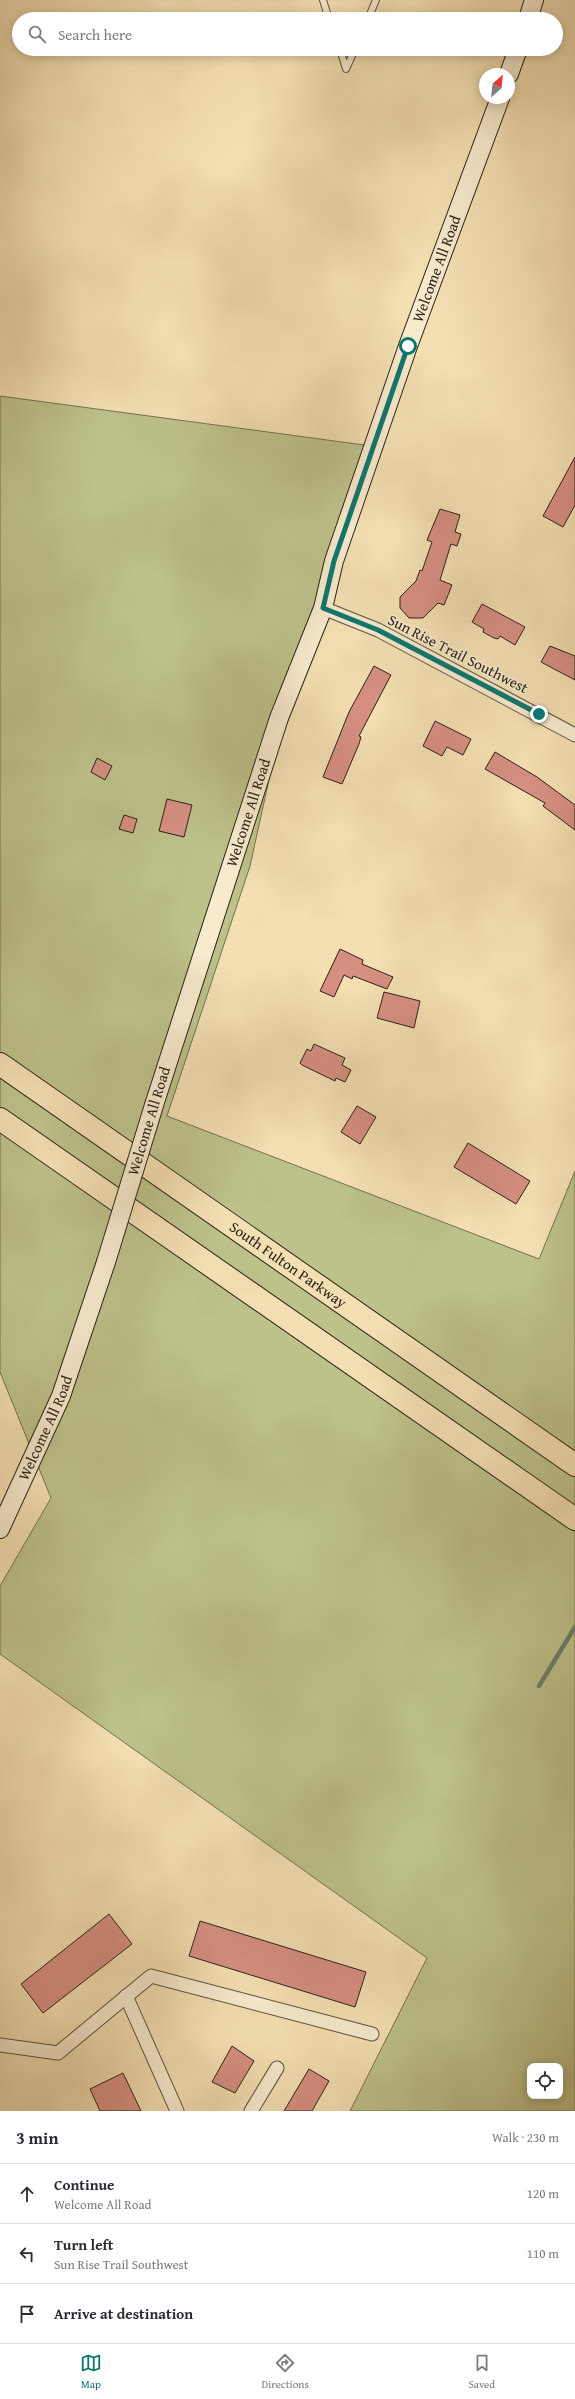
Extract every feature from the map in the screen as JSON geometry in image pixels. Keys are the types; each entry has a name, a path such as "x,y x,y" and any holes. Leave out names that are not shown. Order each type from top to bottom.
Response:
{"highway":[{"name":"South Fulton Parkway","path":"0,1064 575,1465"},
{"path":"0,1119 575,1519"}],"street":[{"path":"530,12 534,0"},
{"path":"511,68 515,56"},
{"name":"Welcome All Road","path":"0,1529 61,1396 106,1262 155,1102 279,718 323,608 334,561 408,346 498,104"},
{"name":"Sun Rise Trail Southwest","path":"323,608 378,630 575,735"},
{"path":"0,2045 58,2053 151,1976 372,2034"},
{"path":"126,1996 177,2111"},
{"path":"251,2111 277,2068"}],"lane":[{"path":"323,0 327,12"},
{"path":"371,12 376,0"},
{"path":"342,56 346,69 352,56"}],"green space":[{"path":"0,396 372,446 274,757 250,866 167,1116 539,1259 575,1171 575,2111 350,2111 427,1958 0,1654 0,1586 51,1498 0,1372"}],"building":[{"path":"575,457 575,505 563,527 543,516"},
{"path":"440,509 460,515 455,532 461,534 457,546 451,544 440,580 452,585 444,605 438,603 423,618 409,618 400,608 400,597 416,581 420,570 422,571 432,542 427,540"},
{"path":"482,604 525,627 515,645 500,636 498,639 494,638 483,632 484,629 472,622"},
{"path":"550,646 575,656 575,680 541,662"},
{"path":"374,666 391,675 359,736 361,737 359,744 342,784 323,777 349,712"},
{"path":"435,721 471,739 463,755 447,747 442,756 423,746"},
{"path":"495,752 537,777 575,805 575,830 543,806 545,803 485,769"},
{"path":"97,758 112,766 105,780 91,772"},
{"path":"167,799 192,805 184,837 159,831"},
{"path":"124,815 137,819 133,833 119,829"},
{"path":"340,949 363,960 362,964 393,977 387,989 353,976 352,979 344,975 334,997 320,991"},
{"path":"384,992 420,1001 414,1028 377,1018"},
{"path":"314,1044 345,1058 342,1065 351,1070 345,1082 336,1078 335,1081 300,1063 307,1049 311,1051"},
{"path":"357,1106 376,1117 360,1144 341,1132"},
{"path":"468,1143 530,1181 516,1204 454,1167"},
{"path":"109,1914 132,1944 43,2013 21,1984"},
{"path":"200,1921 366,1972 355,2007 189,1956"},
{"path":"232,2046 254,2061 235,2093 212,2082"},
{"path":"309,2069 329,2081 312,2111 284,2111"},
{"path":"123,2073 141,2111 100,2111 90,2089"}],"waterway":[{"path":"539,1686 575,1627"}],"route":[{"path":"408,346 334,561 323,608 378,630 539,714"}]}
